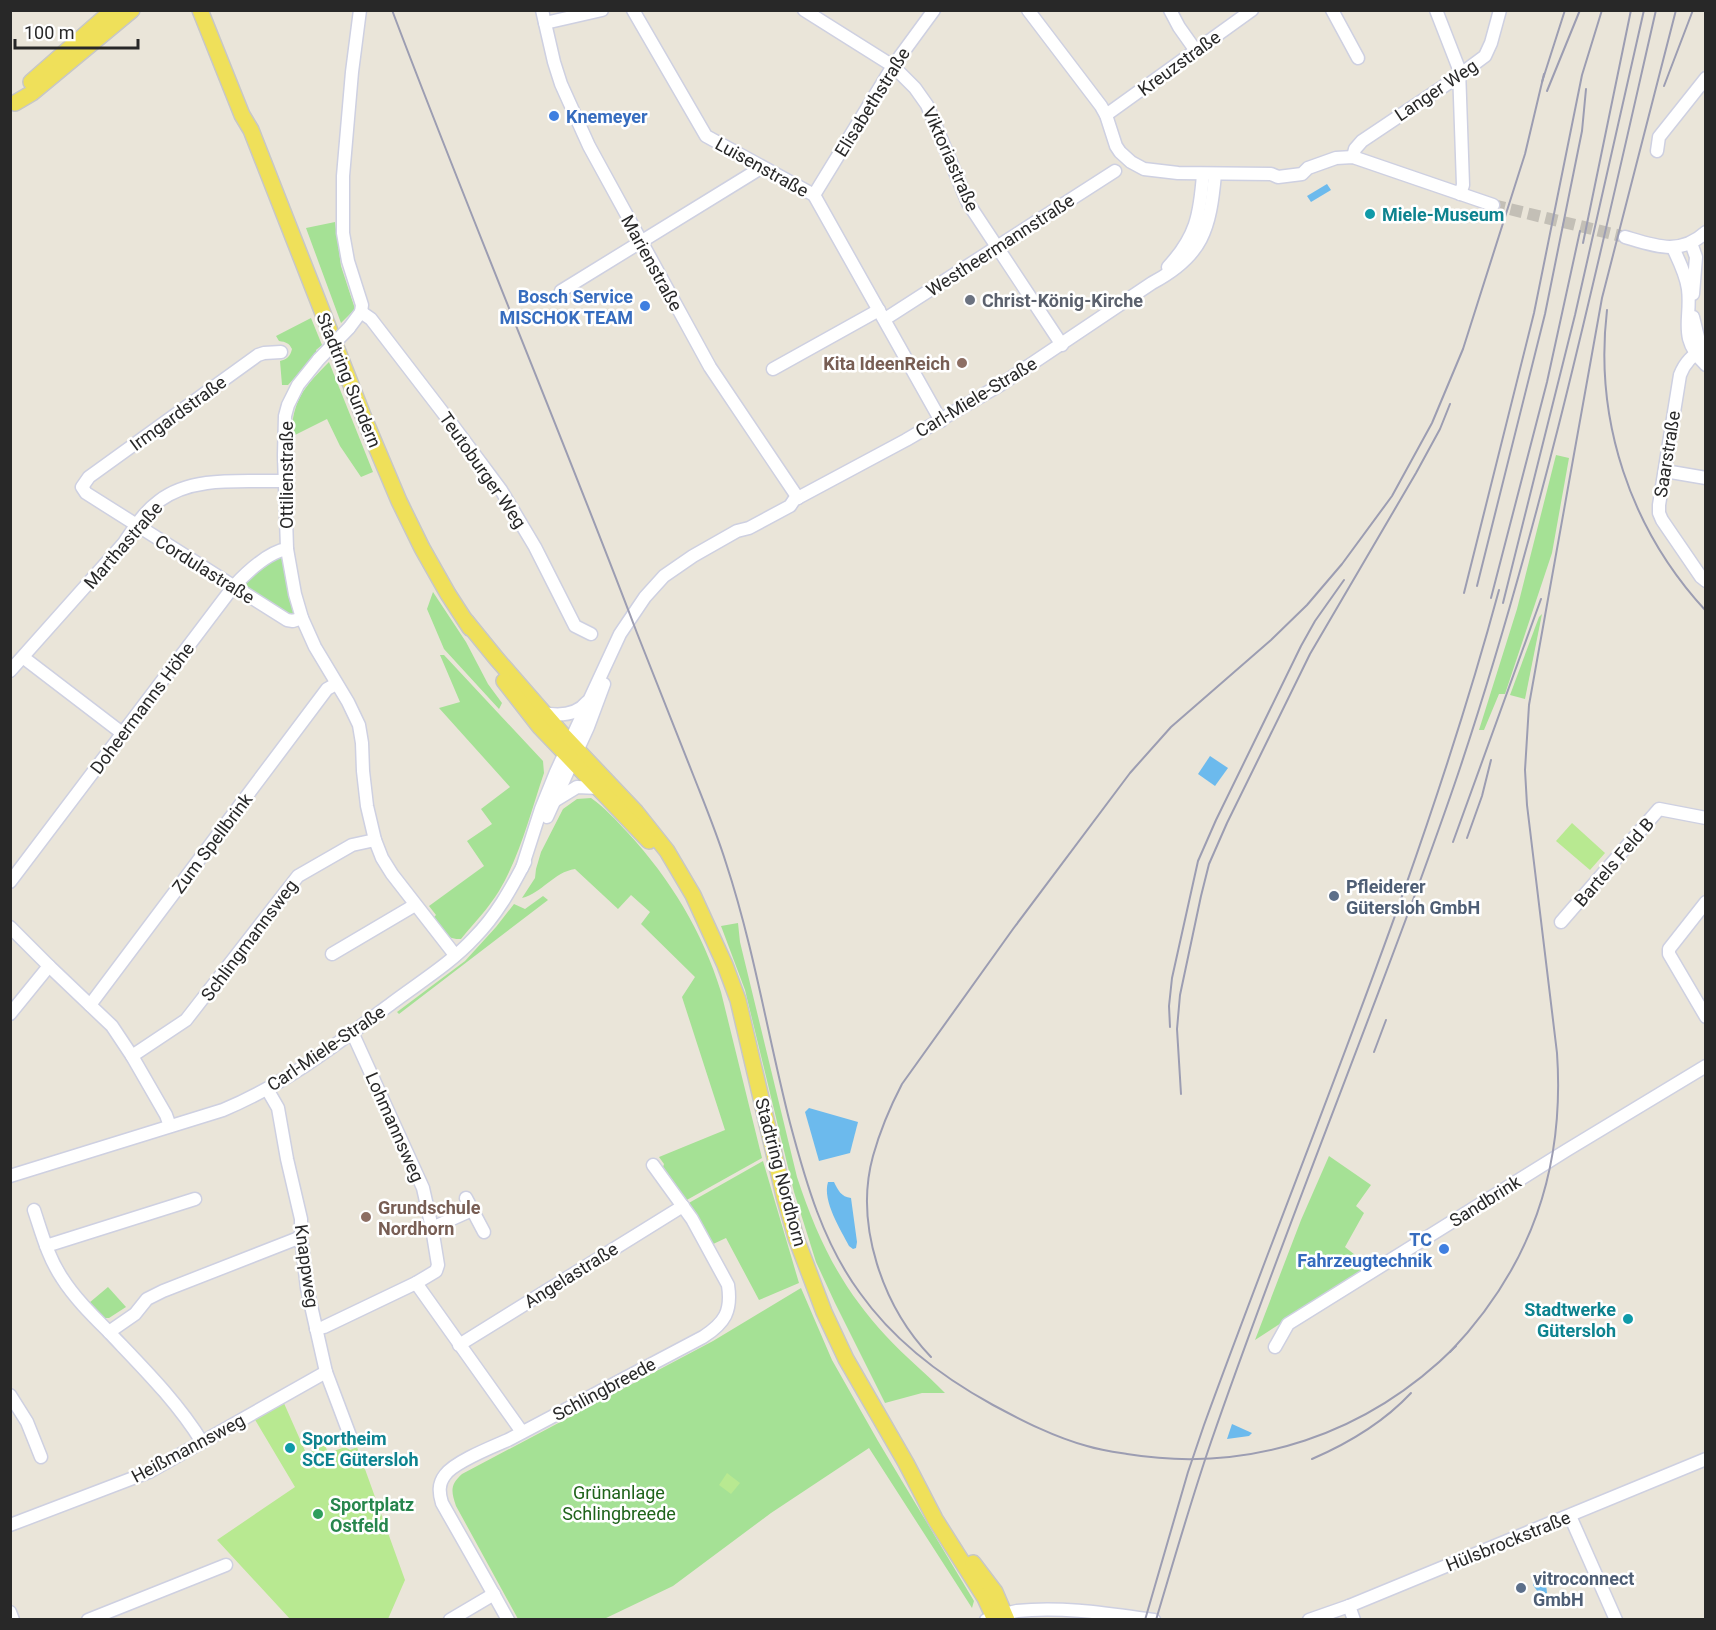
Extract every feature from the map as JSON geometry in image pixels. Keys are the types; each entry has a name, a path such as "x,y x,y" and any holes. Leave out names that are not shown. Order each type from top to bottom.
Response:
{"main road":[{"path":"13,105 26,87 51,63 113,10"},
{"path":"13,105 32,93 132,10"},
{"name":"Stadtring Sundern","path":"200,10 242,115 251,130 363,418 422,548 448,594 510,691 539,726 571,751"},
{"name":"Stadtring Sundern","path":"211,10 248,113 251,130"},
{"name":"Stadtring Sundern","path":"466,621 543,713 571,751"},
{"name":"Stadtring Nordhorn","path":"571,751 598,788 679,871"},
{"name":"Stadtring Nordhorn","path":"571,751 636,812 667,851 693,895 725,965 738,1000 784,1196 796,1238 824,1312 846,1359 906,1463 995,1592 997,1618"}],"street":[{"path":"360,10 351,80 343,176 343,232 348,261 362,305 361,312"},
{"path":"544,17 602,10"},
{"name":"Luisenstraße","path":"633,10 706,136 814,195 940,421"},
{"name":"Viktoriastraße","path":"804,10 893,66 915,88 927,105 968,203 1062,345"},
{"name":"Elisabethstraße","path":"814,195 893,66 934,10"},
{"path":"1028,10 1101,106 1120,152 1131,162 1144,169 1159,172 1209,174 1271,174 1278,177 1302,174 1308,168 1336,158 1353,157 1493,204"},
{"path":"1170,10 1196,51"},
{"name":"Kreuzstraße","path":"1106,116 1252,10"},
{"path":"1332,10 1358,58"},
{"path":"1436,10 1460,75 1463,185 1460,194"},
{"name":"Langer Weg","path":"1353,157 1355,149 1362,141 1485,56 1500,10"},
{"name":"Marienstraße","path":"544,17 554,62 589,146 710,367 796,499"},
{"path":"1657,151 1659,137 1706,78"},
{"path":"561,291 756,171 760,166"},
{"name":"Westheermannstraße","path":"773,369 882,315 996,247 1114,171"},
{"name":"Carl-Miele-Straße","path":"10,1176 223,1110 267,1089 303,1068 455,955 474,939 508,894 553,802 592,693 620,634 645,597 664,576 693,556 737,531 750,528 790,506 796,499 1000,386 1152,283 1168,275 1186,261 1200,242 1208,221 1209,174"},
{"path":"1625,237 1673,248 1691,243 1706,232"},
{"path":"1691,243 1696,257 1693,316 1695,331 1706,365"},
{"path":"1673,248 1683,268 1688,290 1688,334 1702,350"},
{"name":"Ottilienstraße","path":"361,312 319,359 298,386 288,405 284,430 287,549 302,618 315,647 359,725 368,806 375,840 382,858 415,905 455,955"},
{"name":"Teutoburger Weg","path":"361,312 371,319 501,490 535,547 575,626 591,634"},
{"name":"Saarstraße","path":"1702,350 1684,365 1680,375 1659,513 1706,581"},
{"name":"Irmgardstraße","path":"82,487 89,477 258,355 281,352"},
{"path":"1665,471 1706,478"},
{"name":"Marthastraße","path":"10,671 24,658 124,543 136,525 160,500 177,490 213,482 285,481"},
{"name":"Cordulastraße","path":"82,487 86,493 286,620 293,621 302,618"},
{"name":"Doheermanns Höhe","path":"10,882 233,587 244,574 258,564 280,550 287,549"},
{"name":"Carl-Miele-Straße","path":"522,868 541,809 571,751 588,727 627,623"},
{"path":"24,658 122,733"},
{"name":"Zum Spellbrink","path":"90,1005 327,689 336,684"},
{"path":"543,713 565,715 576,711 584,705 592,693"},
{"path":"553,802 577,787 598,788"},
{"name":"Bartels Feld B","path":"1561,922 1659,809 1706,818"},
{"name":"Schlingmannsweg","path":"132,1056 186,1020 297,876 352,845 375,840"},
{"path":"1706,902 1669,949 1669,954 1706,1017"},
{"path":"332,954 415,905"},
{"path":"10,927 112,1026 132,1056 170,1126"},
{"path":"10,1014 49,966"},
{"name":"Lohmannsweg","path":"316,1329 416,1283 435,1271 438,1265 423,1188 352,1032"},
{"name":"Sandbrink","path":"1275,1347 1288,1324 1706,1066"},
{"name":"Knappweg","path":"267,1089 278,1108 286,1159 301,1219 307,1288 326,1372 352,1441"},
{"name":"Schlingbreede","path":"508,1620 442,1503 439,1494 440,1485 446,1473 455,1466 714,1330 721,1323 729,1307 728,1285 683,1206 653,1165"},
{"path":"466,1198 484,1232"},
{"path":"46,1246 195,1199"},
{"name":"Angelastraße","path":"459,1345 683,1206"},
{"path":"34,1210 50,1259 62,1279 170,1397 202,1442"},
{"path":"432,1228 472,1210"},
{"path":"109,1332 135,1314 147,1299 163,1291 301,1237"},
{"path":"416,1283 522,1432"},
{"name":"Heißmannsweg","path":"10,1525 148,1472 326,1372"},
{"path":"10,1395 27,1422 41,1457"},
{"name":"Hülsbrockstraße","path":"1309,1620 1349,1606 1706,1459"},
{"path":"1570,1516 1616,1620"},
{"path":"88,1620 226,1565"},
{"path":"450,1620 494,1594"},
{"path":"1349,1606 1354,1620"},
{"path":"997,1618 1032,1610 1070,1611 1154,1620"},
{"path":"1035,1620 1041,1616 1070,1611"},
{"path":"10,1612 13,1620"}],"green space":[{"path":"335,222 341,266 355,309 341,323 306,228"},
{"path":"311,318 322,345 316,350 317,354 288,385 282,385 280,361 288,357 292,349 287,343 279,341 276,336"},
{"path":"329,362 373,472 361,477 340,446 327,419 291,437 294,413 301,395 312,379"},
{"path":"1556,455 1569,458 1552,553 1505,694 1499,694 1484,730 1479,730 1517,609"},
{"path":"280,557 283,559 289,599 294,613 289,617 241,585 273,559"},
{"path":"433,592 466,642 488,684 502,703 499,709 444,649 427,609"},
{"path":"1542,614 1525,699 1510,695 1539,617"},
{"path":"440,655 444,655 543,761 544,773 513,863 499,891 461,939 451,938 444,933 433,918 436,915 429,906 484,866 467,841 492,824 481,809 510,787 439,708 460,702"},
{"path":"591,798 619,823 644,851 684,907 695,927 721,992 762,1158 685,1201 659,1157 725,1130 682,997 695,977 641,924 650,912 631,895 618,909 575,869 561,874 536,892 522,898 535,878 541,852 563,809 577,799"},
{"path":"1572,823 1605,853 1590,870 1556,841"},
{"path":"543,896 548,900 399,1014 397,1012 465,961 514,904 525,909"},
{"path":"738,923 740,942 797,1177 822,1242 843,1280 870,1317 893,1343 945,1393 922,1393 885,1403 816,1262 794,1192 745,990 721,926"},
{"path":"1329,1156 1371,1185 1356,1206 1364,1213 1345,1247 1369,1266 1255,1340 1301,1220"},
{"path":"763,1161 799,1283 759,1300 726,1238 711,1245 687,1204"},
{"path":"108,1287 126,1307 109,1318 103,1318 89,1303"},
{"name":"Grünanlage Schlingbreede","path":"801,1288 832,1360 974,1601 972,1608 869,1448 771,1513 673,1586 604,1619 518,1619 456,1506 453,1488 458,1478 713,1341"},
{"name":"Sportplatz Ostfeld","path":"283,1401 306,1453 325,1445 328,1453 345,1447 350,1450 357,1447 405,1580 388,1619 290,1619 217,1540 295,1487 254,1418"},
{"path":"727,1473 740,1483 731,1494 719,1485"}],"water":[{"path":"1327,184 1331,190 1311,202 1307,196"},
{"path":"1210,756 1228,768 1215,786 1198,774"},
{"path":"809,1108 858,1122 850,1153 819,1161 805,1112"},
{"path":"828,1182 834,1182 842,1195 851,1198 856,1248 849,1246 833,1215 828,1198"},
{"path":"1232,1424 1252,1433 1249,1436 1227,1439"},
{"path":"1538,1579 1546,1584 1547,1593 1544,1596 1540,1595 1533,1585 1533,1582"}],"tunnel":[{"path":"1493,205 1625,237"}],"railway":[{"path":"392,10 719,841 745,927 790,1123 817,1212 847,1274 873,1310 888,1327 937,1370 974,1394 1027,1423 1097,1449 1173,1459 1218,1458 1262,1452 1305,1440 1346,1424 1385,1403 1422,1377 1456,1346"},
{"path":"1542,82 1565,10"},
{"path":"1547,91 1580,10"},
{"path":"1464,593 1534,313 1582,75 1602,10"},
{"path":"1583,243 1631,10"},
{"path":"1503,603 1575,315 1644,10"},
{"path":"1156,1620 1196,1486 1230,1388 1428,858 1491,672 1568,390 1656,10"},
{"path":"1450,1352 1478,1320 1502,1286 1522,1251 1537,1214 1548,1176 1555,1137 1558,1096 1557,1053 1527,805 1525,770 1529,705 1602,298 1676,10"},
{"path":"1664,86 1693,10"},
{"path":"931,1357 899,1314 877,1264 870,1237 867,1209 868,1182 873,1156 893,1101 902,1084 1013,929 1130,773 1171,727 1271,640 1307,605 1342,564 1392,496 1432,423 1463,349 1525,154 1544,74"},
{"path":"1477,586 1545,314 1582,131 1586,89"},
{"path":"1491,598 1547,382 1580,231"},
{"path":"1607,310 1604,351 1606,392 1623,471 1638,509 1657,545 1679,579 1706,611"},
{"path":"1181,1094 1177,1029 1180,995 1209,864 1310,654 1416,473 1440,429 1450,404"},
{"path":"1170,1027 1169,1006 1172,978 1198,861 1301,646 1315,621 1344,580"},
{"path":"1145,1620 1204,1425 1360,1010 1435,802 1499,590"},
{"path":"1453,842 1541,599"},
{"path":"1467,838 1482,796 1491,760"},
{"path":"1374,1052 1386,1020"},
{"path":"1312,1459 1365,1431 1389,1414 1411,1393"}],"place":[{"name":"Knemeyer","path":"554,116"},
{"name":"Miele-Museum","path":"1370,214"},
{"name":"Christ-König-Kirche","path":"970,300"},
{"name":"Bosch Service MISCHOK TEAM","path":"645,306"},
{"name":"Kita IdeenReich","path":"962,363"},
{"name":"Pfleiderer Gütersloh GmbH","path":"1334,896"},
{"name":"Grundschule Nordhorn","path":"366,1217"},
{"name":"TC Fahrzeugtechnik","path":"1444,1249"},
{"name":"Stadtwerke Gütersloh","path":"1628,1319"},
{"name":"Sportheim SCE Gütersloh","path":"290,1448"},
{"name":"Sportplatz Ostfeld","path":"318,1514"},
{"name":"vitroconnect GmbH","path":"1521,1588"}]}
